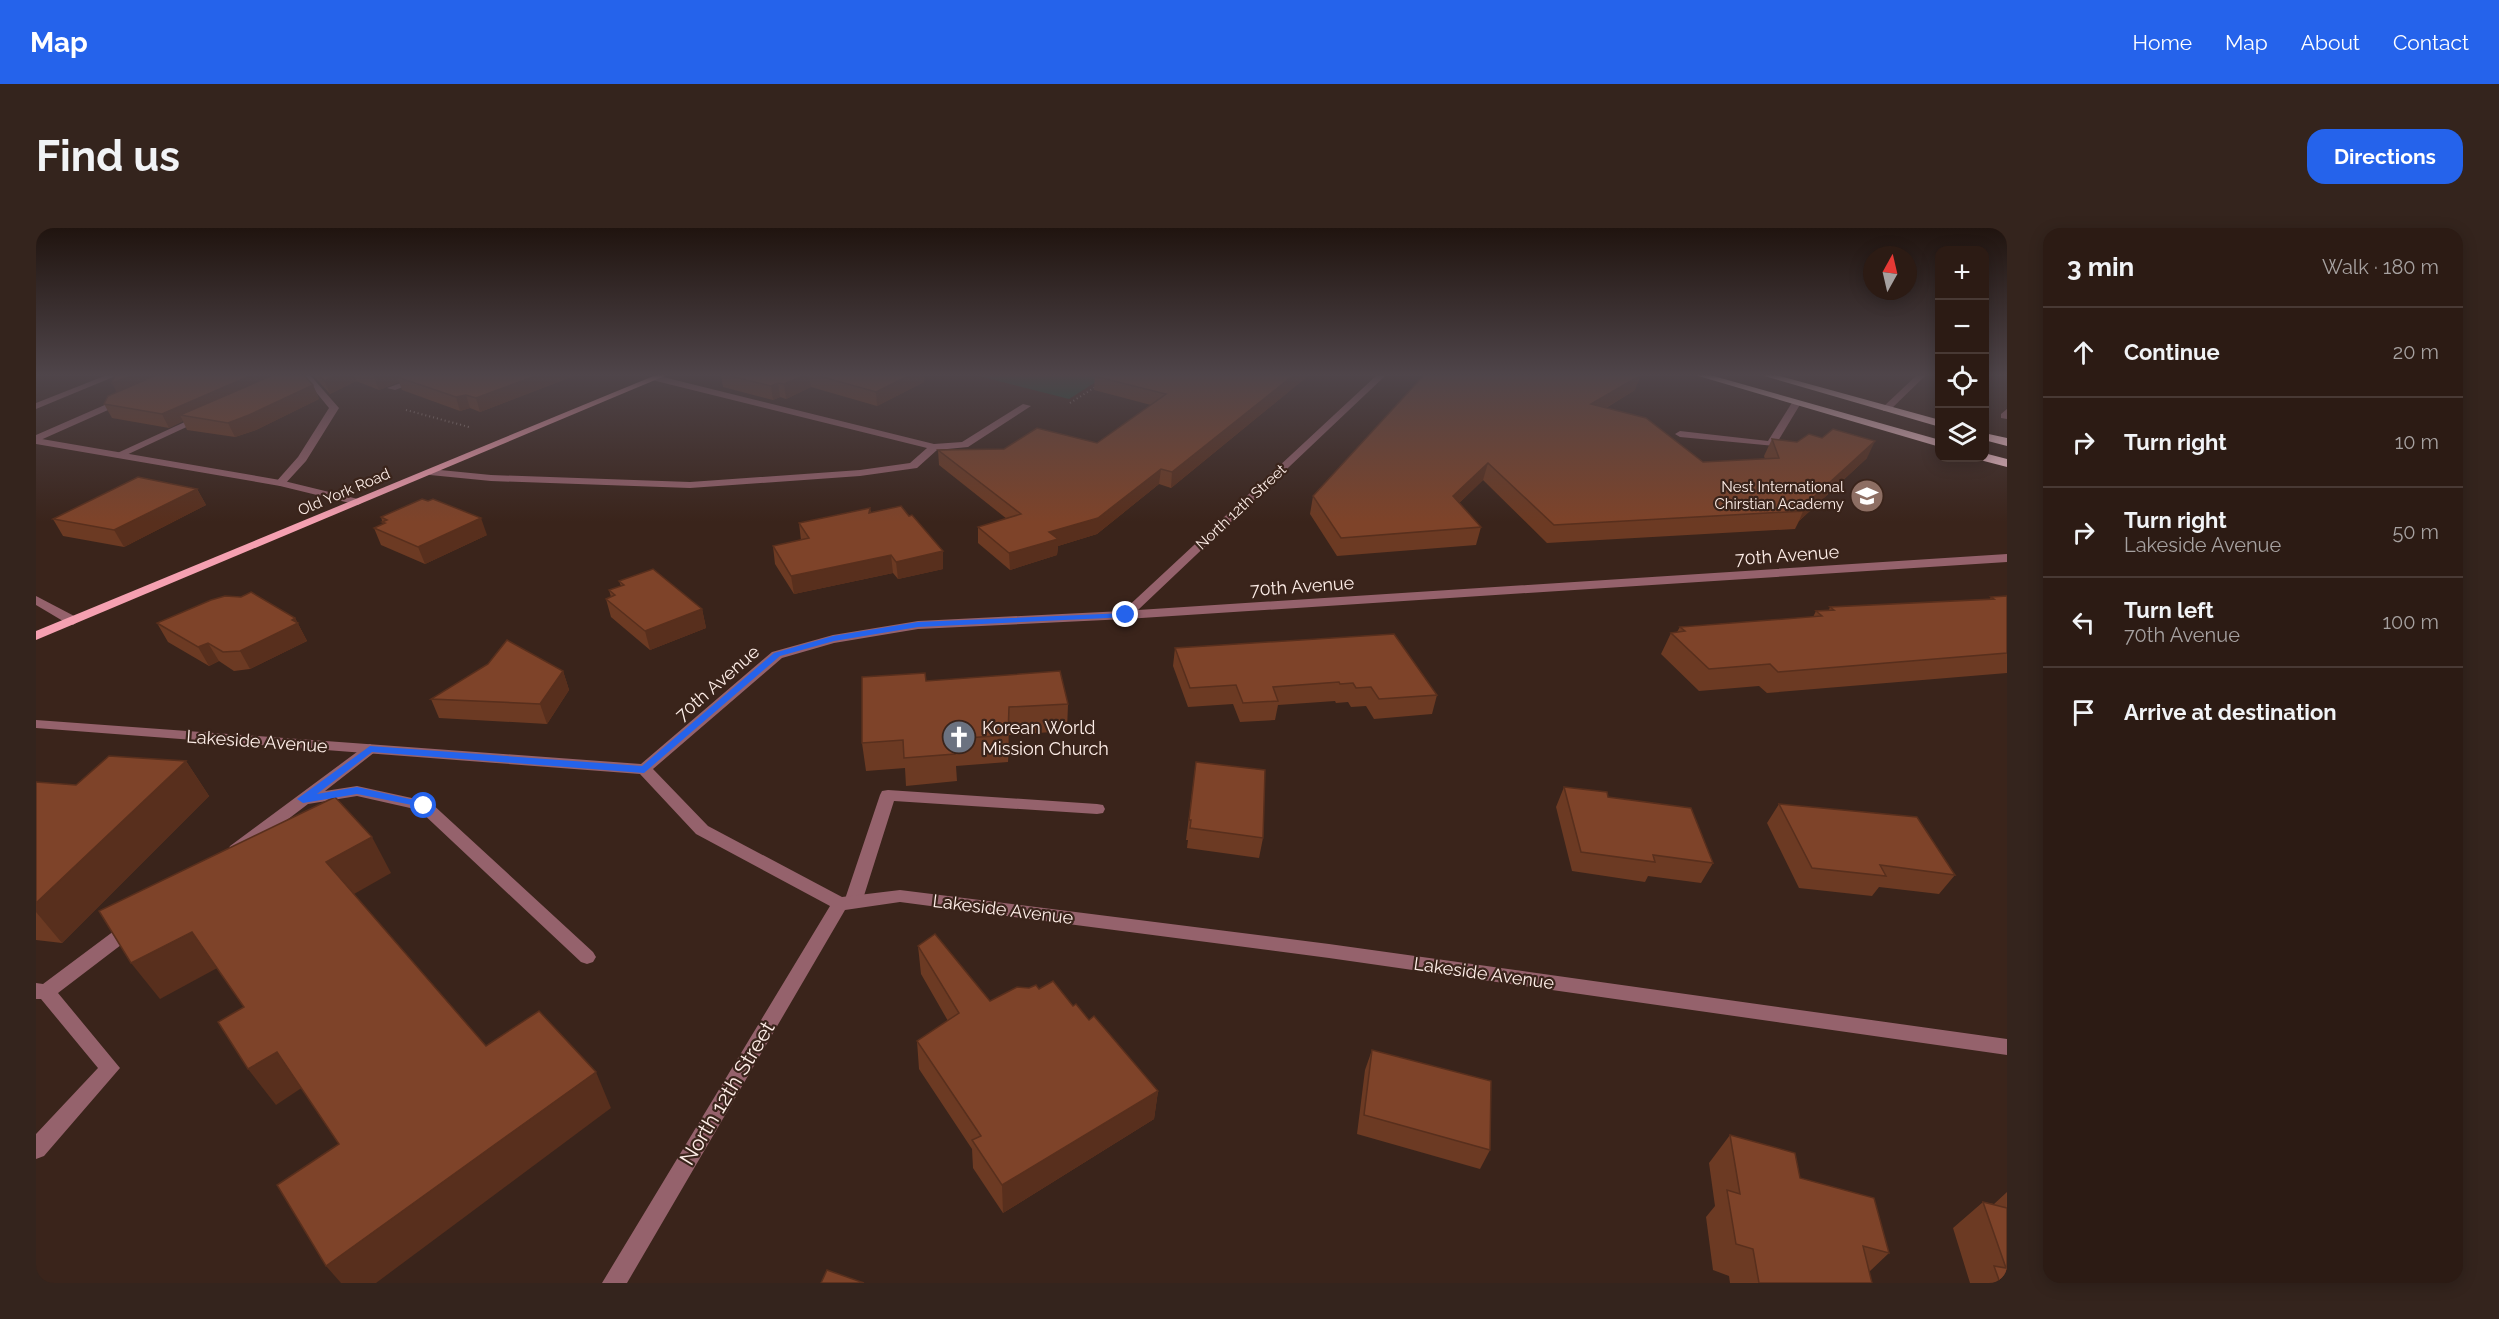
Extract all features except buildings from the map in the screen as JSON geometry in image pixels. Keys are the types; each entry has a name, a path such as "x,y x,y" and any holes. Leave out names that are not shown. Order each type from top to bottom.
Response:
{"highway":[{"path":"1871,424 1935,443"},
{"path":"1989,437 2007,442"},
{"path":"1989,458 2007,463"}],"main road":[{"name":"Old York Road","path":"36,636 544,424"}],"street":[{"path":"36,440 71,424"},
{"path":"118,455 187,424"},
{"path":"280,483 302,459 324,424"},
{"path":"846,424 934,447 964,445 997,424"},
{"name":"North 12th Street","path":"1126,615 1326,424"},
{"path":"1680,434 1771,444 1783,424"},
{"path":"36,440 280,483 358,502"},
{"path":"430,472 491,478 690,485 860,473 913,466 934,447"},
{"name":"70th Avenue","path":"644,770 777,655 833,639 918,625 1126,615 2007,558"},
{"path":"36,600 73,621"},
{"name":"Lakeside Avenue","path":"36,724 644,770"},
{"path":"226,856 370,749"},
{"path":"644,770 702,830 846,903"},
{"path":"303,799 357,790 424,806 587,957"},
{"name":"North 12th Street","path":"614,1283 846,903 888,795 1097,808"},
{"name":"Lakeside Avenue","path":"846,903 900,896 1329,951 2007,1047"},
{"path":"36,1149 110,1068 41,991 150,913"}],"place":[{"name":"Nest International Chirstian Academy","path":"1867,496"},
{"name":"Korean World Mission Church","path":"959,737"}],"route":[{"path":"424,806 357,790 303,799 370,749 644,770 777,655 833,639 918,625 1126,615"}]}
